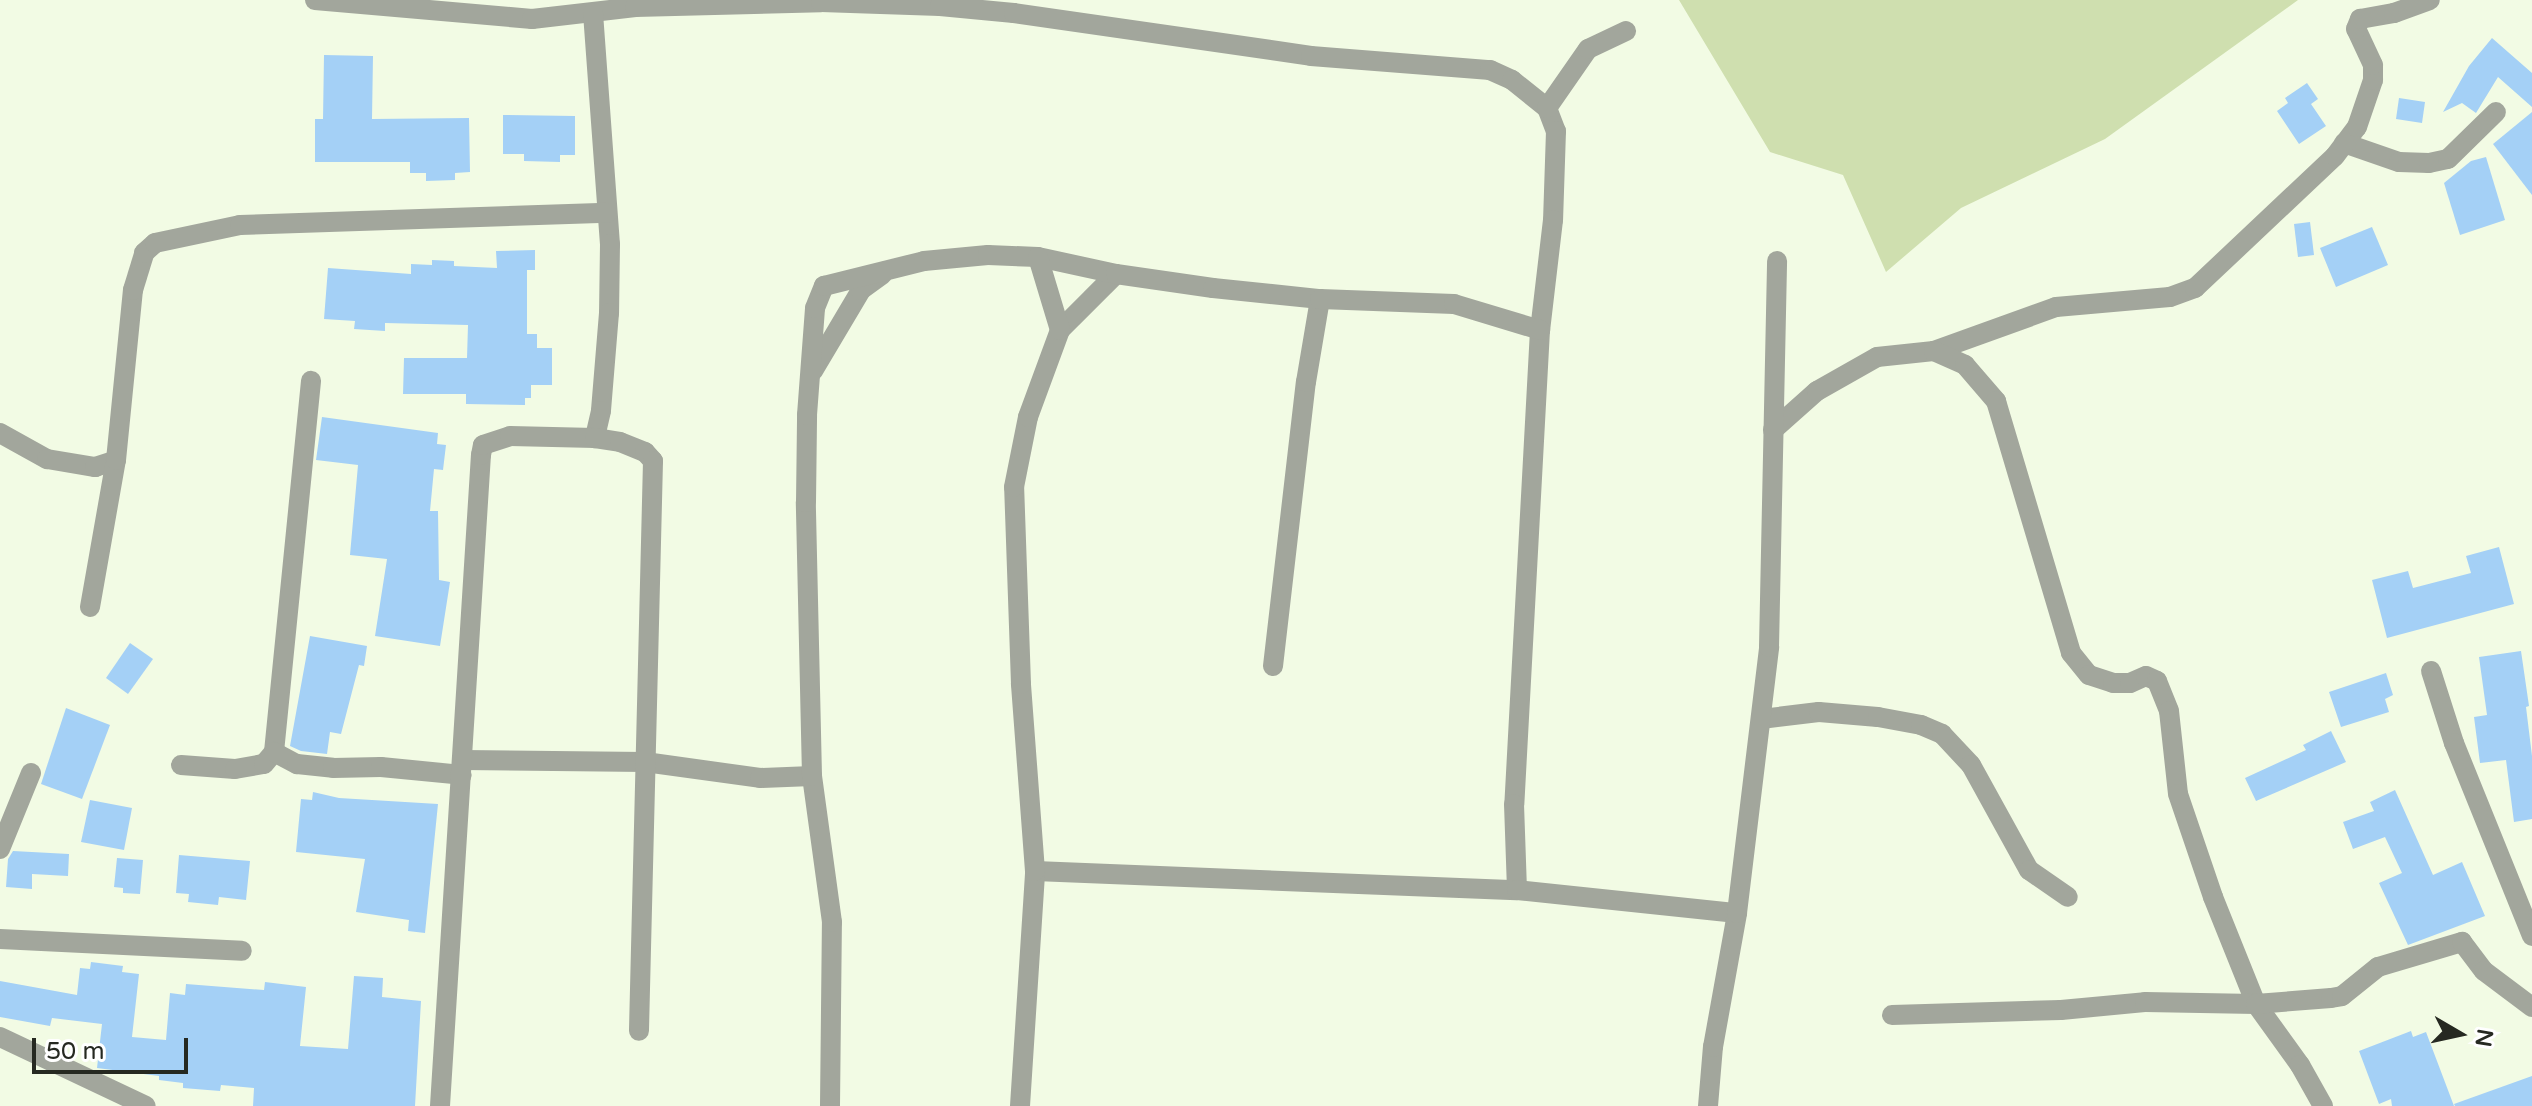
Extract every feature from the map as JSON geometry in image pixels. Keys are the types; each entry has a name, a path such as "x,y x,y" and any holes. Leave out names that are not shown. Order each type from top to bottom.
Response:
{"street":[{"path":"315,0 532,19 635,7 821,2 940,6 1014,13 1035,9 1311,56 1490,70 1512,80 1547,108 1556,131 1553,220 1540,330 1514,804 1517,890"},
{"path":"1773,430 1817,391 1877,357 1934,351 2056,307 2170,297 2195,288 2335,156 2361,118 2373,80 2373,65 2356,29 2360,19 2394,13 2430,0"},
{"path":"593,13 603,119 609,313 595,438"},
{"path":"1547,108 1588,49 1626,31"},
{"path":"2344,143 2399,162 2429,163 2448,159 2496,112"},
{"path":"90,607 116,460 133,290 144,253 155,243 240,225 607,213"},
{"path":"830,1106 832,922 812,776 806,502 815,308 824,286 896,266 988,255 1038,257 1116,274 1320,299 1454,304 1540,330"},
{"path":"1038,257 1060,330"},
{"path":"1708,1106 1713,1047 1737,913 1769,647 1777,261"},
{"path":"811,374 861,290 896,266"},
{"path":"1020,1106 1035,871 1021,684 1014,487 1028,417 1060,330 1116,274"},
{"path":"1273,666 1306,382 1320,299"},
{"path":"1934,351 1965,365 1996,401 2071,653 2078,664 2089,675 2113,683 2130,683 2146,676 2157,681 2169,711 2181,806 2256,1004 2300,1065 2323,1106"},
{"path":"181,765 235,769 264,764 274,752 311,381"},
{"path":"0,433 47,459 95,467 116,460"},
{"path":"440,1106 483,445 510,436 595,438 636,448 653,461 639,1031"},
{"path":"2431,671 2454,743 2532,936"},
{"path":"1761,719 1819,712 1921,725 1942,734 1971,765 2029,870 2068,897"},
{"path":"274,752 297,764 321,767 645,762 760,778 812,776"},
{"path":"0,849 31,773"},
{"path":"1035,871 1517,890 1737,913"},
{"path":"0,939 242,951"},
{"path":"1892,1015 1963,1010 2046,1011 2145,1002 2256,1004 2342,996 2378,967 2462,942 2484,971 2532,1007"},
{"path":"0,1037 146,1106"}],"green space":[{"path":"1679,0 2298,0 2105,139 1961,208 1886,272 1843,175 1770,152"}],"building":[{"path":"2492,38 2532,73 2532,107 2498,77 2476,113 2462,103 2443,112 2469,66"},
{"path":"324,55 373,56 372,119 469,118 470,172 455,173 455,180 426,181 426,173 410,173 410,162 315,162 315,119 323,119"},
{"path":"2307,83 2318,99 2311,104 2326,126 2299,144 2277,111 2288,103 2285,98"},
{"path":"2399,98 2425,102 2422,123 2396,119"},
{"path":"2532,112 2532,195 2493,144"},
{"path":"503,115 575,116 575,155 560,155 560,162 524,161 524,154 503,154"},
{"path":"2486,157 2505,220 2460,235 2444,183 2471,161"},
{"path":"2310,222 2314,255 2298,257 2294,224"},
{"path":"2372,227 2388,265 2336,287 2320,248"},
{"path":"535,250 535,270 527,270 527,334 537,334 537,348 552,348 552,385 531,385 531,398 525,398 525,405 466,404 466,394 403,394 404,358 467,358 468,325 385,323 385,331 354,329 355,321 324,319 328,268 411,274 411,264 432,265 432,260 454,261 454,266 497,268 496,251"},
{"path":"322,417 438,433 437,444 446,445 443,470 434,469 430,511 438,511 439,580 450,582 440,646 375,636 387,559 350,555 358,465 316,460"},
{"path":"2499,547 2514,604 2387,638 2372,580 2408,571 2413,588 2471,573 2466,556"},
{"path":"310,636 367,646 364,666 359,665 341,734 330,732 327,754 301,751 290,746"},
{"path":"130,643 153,659 128,694 106,678"},
{"path":"2521,651 2529,706 2526,707 2532,756 2532,819 2514,822 2506,760 2480,763 2474,717 2487,715 2479,657"},
{"path":"2386,673 2393,695 2385,699 2389,712 2341,727 2329,692"},
{"path":"66,708 110,725 82,799 41,784"},
{"path":"2331,731 2346,762 2256,801 2245,778 2306,750 2303,745"},
{"path":"2395,790 2433,875 2462,862 2485,916 2408,945 2379,883 2402,873 2385,837 2353,849 2343,822 2374,811 2370,802"},
{"path":"313,792 339,798 438,804 425,933 408,931 409,920 356,912 365,859 296,852 301,799 312,800"},
{"path":"90,800 132,808 124,850 81,842"},
{"path":"13,851 69,854 68,876 32,874 32,889 6,887 8,859"},
{"path":"179,855 250,861 246,900 219,897 218,905 188,902 189,894 176,893"},
{"path":"117,858 143,860 140,894 123,893 123,888 114,887"},
{"path":"91,962 123,966 122,972 139,974 132,1037 166,1040 170,993 185,995 186,984 264,990 265,982 306,987 300,1046 348,1049 354,976 383,978 382,997 421,1001 415,1106 253,1106 254,1088 221,1085 220,1091 183,1088 183,1083 159,1080 159,1076 97,1068 102,1024 52,1018 50,1026 0,1017 0,981 77,995 80,968 90,969"},
{"path":"2411,1031 2413,1037 2426,1032 2454,1106 2392,1106 2391,1099 2379,1104 2359,1051"},
{"path":"2532,1076 2532,1106 2454,1104"}]}
